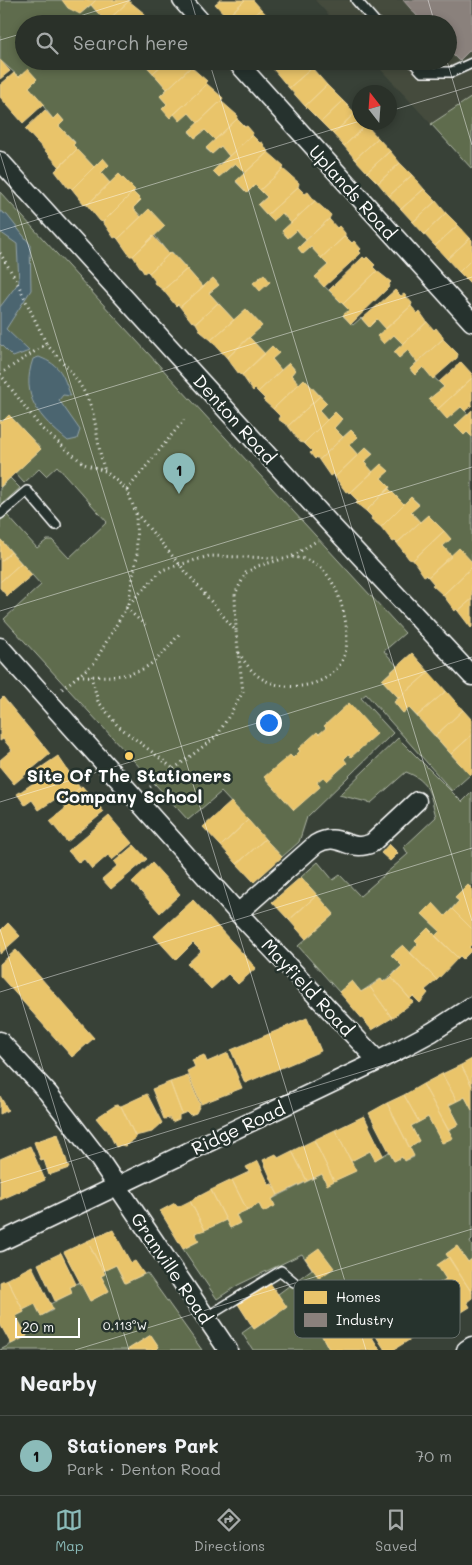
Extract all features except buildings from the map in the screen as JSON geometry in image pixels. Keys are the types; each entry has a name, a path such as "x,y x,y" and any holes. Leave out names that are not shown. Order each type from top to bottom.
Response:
{"street":[{"path":"182,0 195,15"},
{"name":"Uplands Road","path":"244,70 472,322"},
{"name":"Denton Road","path":"0,161 333,527 472,676"},
{"name":"Mayfield Road","path":"0,647 238,913 378,1061"},
{"path":"238,913 316,844 324,839 332,839 356,848 364,847 372,843 417,801"},
{"name":"Ridge Road","path":"0,1242 378,1061 432,1032 472,1006"},
{"name":"Granville Road","path":"0,1040 48,1092 99,1159 228,1350"},
{"path":"466,1350 472,1346"}],"lane":[{"path":"356,0 369,15"},
{"path":"457,70 472,63"},
{"path":"420,70 422,72 452,72 456,70"},
{"path":"0,514 27,491 56,525"},
{"path":"205,1318 281,1271 294,1282"}],"path":[{"path":"0,253 16,278 46,344 79,381 93,414 98,451 105,471"},
{"path":"46,344 0,374 41,428 84,464 105,471 127,490 136,513 236,630"},
{"path":"127,490 184,420"},
{"path":"127,606 136,555 136,513"},
{"path":"291,557 333,527"},
{"path":"47,700 94,664 127,606 162,570 209,556 306,558 323,570 338,593 346,627 345,656 336,670 324,680 308,685 274,684 259,677 239,653"},
{"path":"136,798 217,736 244,692 234,605 239,584 246,573 257,566 282,558"},
{"path":"127,606 145,625"},
{"path":"77,676 131,675 152,665 180,633"},
{"path":"91,676 98,701 117,725 174,769"}],"shaded area":[{"path":"315,0 472,0 472,97 431,124 381,70 457,70 457,15 329,15"}],"green space":[{"path":"0,0 62,0 80,14 91,5 100,15 15,15 15,70 28,70 19,77 0,60"},
{"path":"28,70 150,70 167,89 160,96 167,104 170,118 174,114 189,113 198,123 189,132 195,138 205,130 215,140 206,149 212,154 221,146 229,156 213,171 219,177 235,163 245,173 236,182 247,193 255,185 267,197 258,205 273,221 282,213 291,223 282,231 288,238 297,230 306,240 298,248 303,254 311,247 328,265 315,277 349,310 343,316 353,325 361,318 369,327 377,319 403,344 394,352 399,358 408,350 417,362 410,369 414,374 423,367 444,387 430,399 461,407 468,414 455,426 464,435 467,432 472,437 472,562 451,556 443,546 450,538 428,515 420,522 411,512 419,504 411,497 404,504 381,478 388,471 381,464 373,472 364,462 373,453 366,447 358,455 349,445 357,436 351,430 343,437 334,428 342,419 335,412 327,420 319,411 327,403 304,379 299,384 291,375 295,370 289,363 281,370 272,359 278,353 273,347 265,354 249,337 262,326 246,309 234,320 209,293 219,285 213,278 203,287 172,252 169,254 133,208 141,200 133,192 135,190 119,174 110,183 101,173 102,159 94,167 73,145 75,142 59,126 64,121 58,114 53,119 29,87 37,79"},
{"path":"472,97 472,169 431,124"},
{"path":"0,192 405,633 384,651 397,666 382,680 399,698 394,702 403,713 409,708 470,775 452,791 366,694 361,698 393,733 307,817 299,842 282,857 221,792 188,820 4,619 41,585 0,539 0,521 7,515 37,548 47,540 52,540 69,558 107,522 57,466 46,476 39,469 24,483 15,473 41,449 9,415 2,422 0,420"},
{"path":"10,478 20,488 0,506 0,488"},
{"path":"398,738 462,802 472,792 472,885 470,887 468,885 455,898 459,901 445,916 433,904 422,914 440,931 435,936 415,941 418,944 410,953 403,945 391,955 402,966 383,982 380,979 361,992 352,981 339,992 298,946 334,914 301,877 318,862 333,880 340,875 360,896 408,854 404,847 436,817 428,789 420,780 406,772 371,803 339,795"},
{"path":"465,1097 472,1110 472,1240 470,1242 472,1246 472,1259 468,1262 457,1246 446,1254 449,1257 444,1280 297,1280 312,1269 302,1254 238,1285 217,1299 183,1249 199,1241 195,1233 226,1220 230,1228 240,1223 236,1215 259,1204 263,1211 275,1206 272,1199 322,1174 327,1184 355,1171 351,1161 370,1151 375,1160 389,1152 394,1161 402,1157 405,1161 414,1157 409,1147 419,1141 411,1126 428,1117 443,1143 452,1137 448,1130 459,1124 449,1105"},
{"path":"116,1265 125,1283 147,1273 202,1350 156,1350 159,1347 151,1335 127,1350 0,1350 27,1336 16,1316 24,1312 23,1310 35,1304 41,1316 53,1310 50,1304 72,1293 70,1287 80,1282 90,1301 109,1291 101,1276 105,1274 103,1271"},
{"path":"294,1282 294,1338 323,1338 329,1349 253,1350 242,1333 252,1326 254,1329 286,1308 278,1294"}],"water":[{"path":"0,211 7,215 30,244 31,290 6,329 29,351 13,357 0,344 0,307 19,282 17,244 0,232"},
{"path":"39,357 57,367 63,376 71,396 63,395 59,400 80,430 77,439 68,441 48,423 35,405 29,384 30,372 33,359"}],"place":[{"name":"Stationers Park","path":"179,494"},
{"name":"Site Of The Stationers Company School","path":"129,756"}]}
